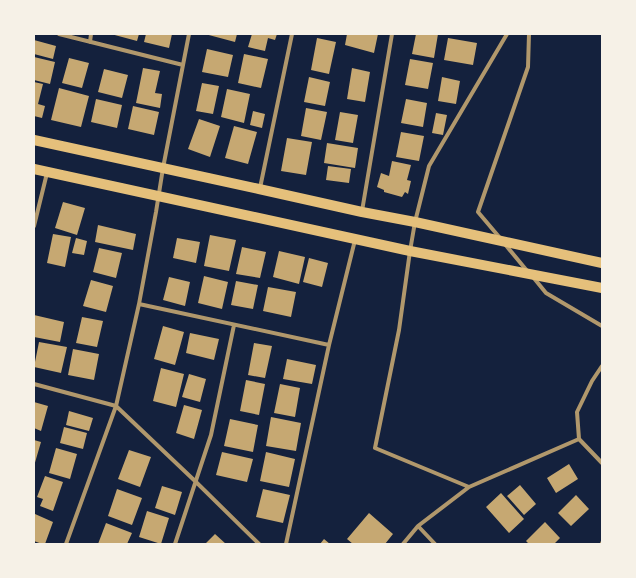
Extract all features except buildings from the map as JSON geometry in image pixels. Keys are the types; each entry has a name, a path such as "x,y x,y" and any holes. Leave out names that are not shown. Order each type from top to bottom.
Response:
{"main road":[{"path":"34,140 602,263"},
{"path":"34,169 414,251 602,288"}],"street":[{"path":"59,34 183,65"},
{"path":"90,42 92,34"},
{"path":"66,544 116,406 139,304 189,34"},
{"path":"260,189 292,34"},
{"path":"362,212 392,34"},
{"path":"469,487 374,448 414,251 415,222 429,166 507,34"},
{"path":"528,34 528,67 478,212 546,293 602,326"},
{"path":"34,226 47,173"},
{"path":"286,544 329,345 355,238"},
{"path":"139,304 329,345"},
{"path":"175,544 211,435 234,324"},
{"path":"602,366 592,381 577,412 579,439 602,463"},
{"path":"34,384 116,406 259,544"},
{"path":"403,544 418,526 469,487 579,439"},
{"path":"418,526 435,544"}]}
